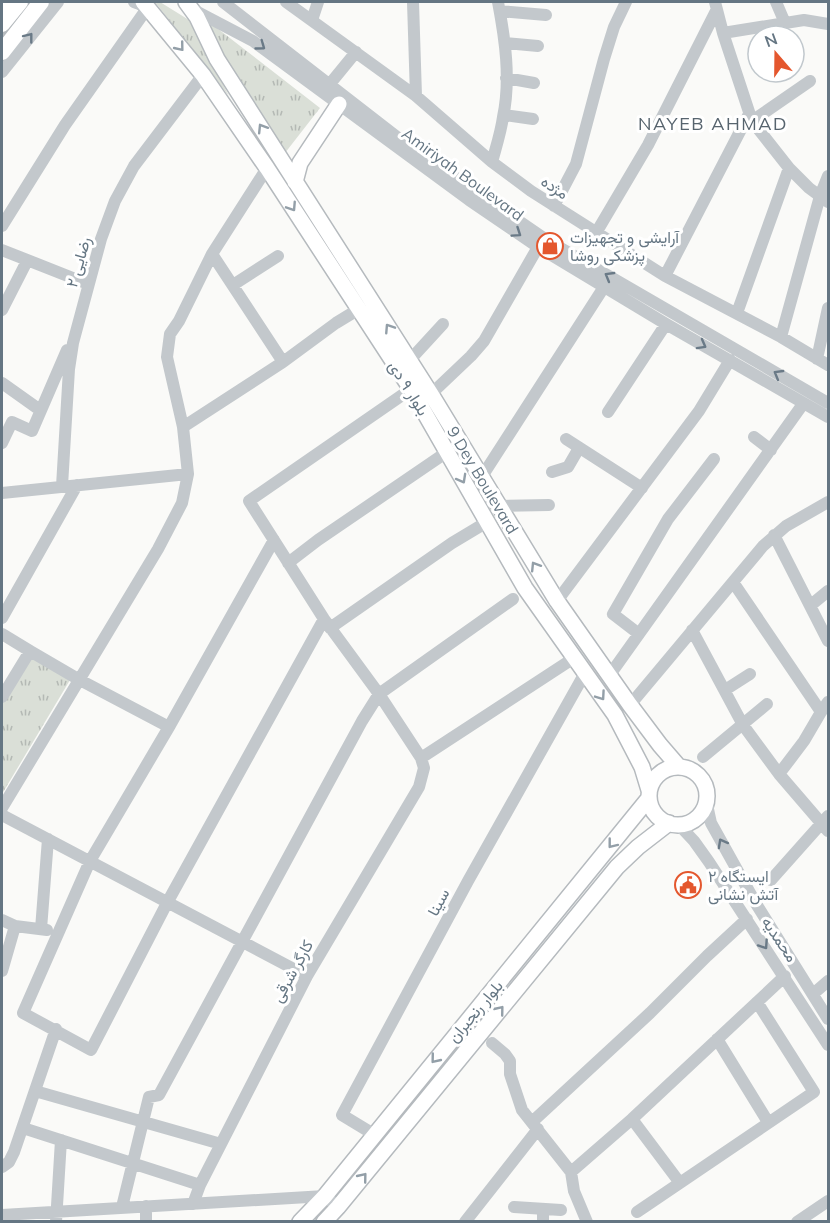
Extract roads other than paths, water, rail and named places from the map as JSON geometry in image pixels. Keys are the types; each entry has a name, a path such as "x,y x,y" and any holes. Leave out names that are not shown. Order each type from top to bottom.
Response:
{"highway":[{"path":"2,24 20,2"},
{"path":"2,52 41,2"}],"main road":[{"name":"بلوار ۹ دی","path":"142,3 203,75 267,168 411,389 525,588 615,715 642,767 649,794"},
{"name":"9 Dey Boulevard","path":"185,4 295,182 431,394 557,602 630,705 679,767"},
{"path":"295,182 300,163 339,105"},
{"path":"679,767 697,774 703,781 706,800 703,810 697,817 688,822 674,824 655,814 649,794 652,782 663,770 679,767"},
{"name":"بلوار رنجبران","path":"300,1221 325,1196 375,1135 649,794"},
{"name":"بلوار رنجبران","path":"324,1221 338,1207 617,867 638,847 674,824"}],"street":[{"path":"2,72 58,2"},
{"name":"Amiriyah Boulevard","path":"223,2 328,86 465,185 546,239 828,403"},
{"name":"مژده","path":"286,2 416,96 492,162 554,206 665,276 781,337 823,362"},
{"path":"312,20 318,2"},
{"path":"413,2 416,96"},
{"path":"554,206 576,164 604,59 614,27 626,2"},
{"path":"776,2 785,23"},
{"path":"2,226 142,3"},
{"name":"Amiriyah Boulevard","path":"185,4 253,41 468,200 538,247 828,417"},
{"path":"492,162 504,115 506,78 506,43 499,6 546,15"},
{"path":"715,6 751,117 789,168 824,199"},
{"path":"596,233 648,145 715,6"},
{"path":"723,33 804,20 828,24"},
{"path":"506,43 538,46"},
{"path":"328,86 356,52"},
{"name":"رضایی ۲","path":"62,486 69,369 73,343 101,239 120,192 134,166 203,75"},
{"path":"506,78 534,82"},
{"path":"665,276 751,117 810,81"},
{"path":"504,115 533,119"},
{"path":"2,808 173,521 185,492 188,474 183,428 167,357 170,334 179,321 212,254 267,168"},
{"path":"737,314 789,168"},
{"path":"781,337 824,199 828,176"},
{"path":"431,394 471,357 484,341 538,247"},
{"path":"2,250 88,284"},
{"path":"212,254 283,362"},
{"path":"232,285 278,256"},
{"path":"2,310 27,261"},
{"path":"481,478 604,287"},
{"path":"823,362 828,308"},
{"path":"183,428 359,309"},
{"path":"2,444 12,422 32,431 80,321"},
{"path":"409,361 442,324"},
{"path":"608,412 666,324"},
{"path":"557,602 699,411 729,360"},
{"path":"2,383 40,410"},
{"path":"411,389 249,501 327,624 379,694 421,758 574,658"},
{"path":"609,676 803,404"},
{"path":"754,437 771,450"},
{"path":"566,440 642,488"},
{"path":"552,472 568,467 579,448"},
{"path":"288,563 447,452"},
{"path":"639,634 613,614 668,519 714,459"},
{"path":"2,493 188,474"},
{"path":"2,618 77,485"},
{"path":"630,705 763,546 774,535 828,502"},
{"path":"498,506 549,505"},
{"path":"274,540 169,727 90,861 22,1012 91,1050 167,903 327,624 487,522"},
{"path":"774,535 828,641"},
{"path":"733,582 824,707 804,741 779,774"},
{"path":"811,604 828,593"},
{"path":"122,1207 149,1097 159,1095 362,721 379,694 513,599"},
{"path":"692,630 743,725 779,774 826,824 771,880"},
{"path":"2,634 78,679 169,727"},
{"path":"2,694 30,651"},
{"name":"سینا","path":"375,1135 342,1116 473,871 585,673"},
{"path":"725,690 750,674"},
{"path":"703,757 767,704"},
{"name":"کارگر شرقی","path":"193,1204 200,1185 307,976 419,787 424,768 421,758"},
{"name":"محمدیه","path":"706,800 711,823 754,902 828,1019"},
{"path":"2,815 307,976"},
{"name":"محمدیه","path":"674,824 694,841 785,976 828,1045"},
{"path":"41,929 48,839"},
{"path":"465,1221 535,1125 747,919"},
{"path":"2,920 15,926 57,932"},
{"path":"2,971 15,926"},
{"path":"571,1172 632,1119 785,976"},
{"path":"813,994 828,981"},
{"path":"637,1212 814,1092 757,1002"},
{"path":"2,1167 11,1160 56,1029"},
{"path":"717,1039 768,1122"},
{"path":"492,1043 509,1058 510,1074 522,1110 571,1172 574,1191 588,1221"},
{"path":"35,1091 221,1144"},
{"path":"632,1119 680,1183"},
{"path":"23,1128 200,1185"},
{"path":"56,1216 61,1140"},
{"path":"2,1215 56,1216 122,1207 325,1196 338,1207"},
{"path":"797,1221 828,1201"},
{"path":"146,1206 146,1221"},
{"path":"514,1208 543,1215 561,1210"}],"place":[{"name":"آرایشی و تجهیزات پزشکی روشا","path":"550,246"},
{"name":"ایستگاه ۲ آتش نشانی","path":"688,885"}],"district":[{"name":"NAYEB AHMAD","path":"713,123"}]}
